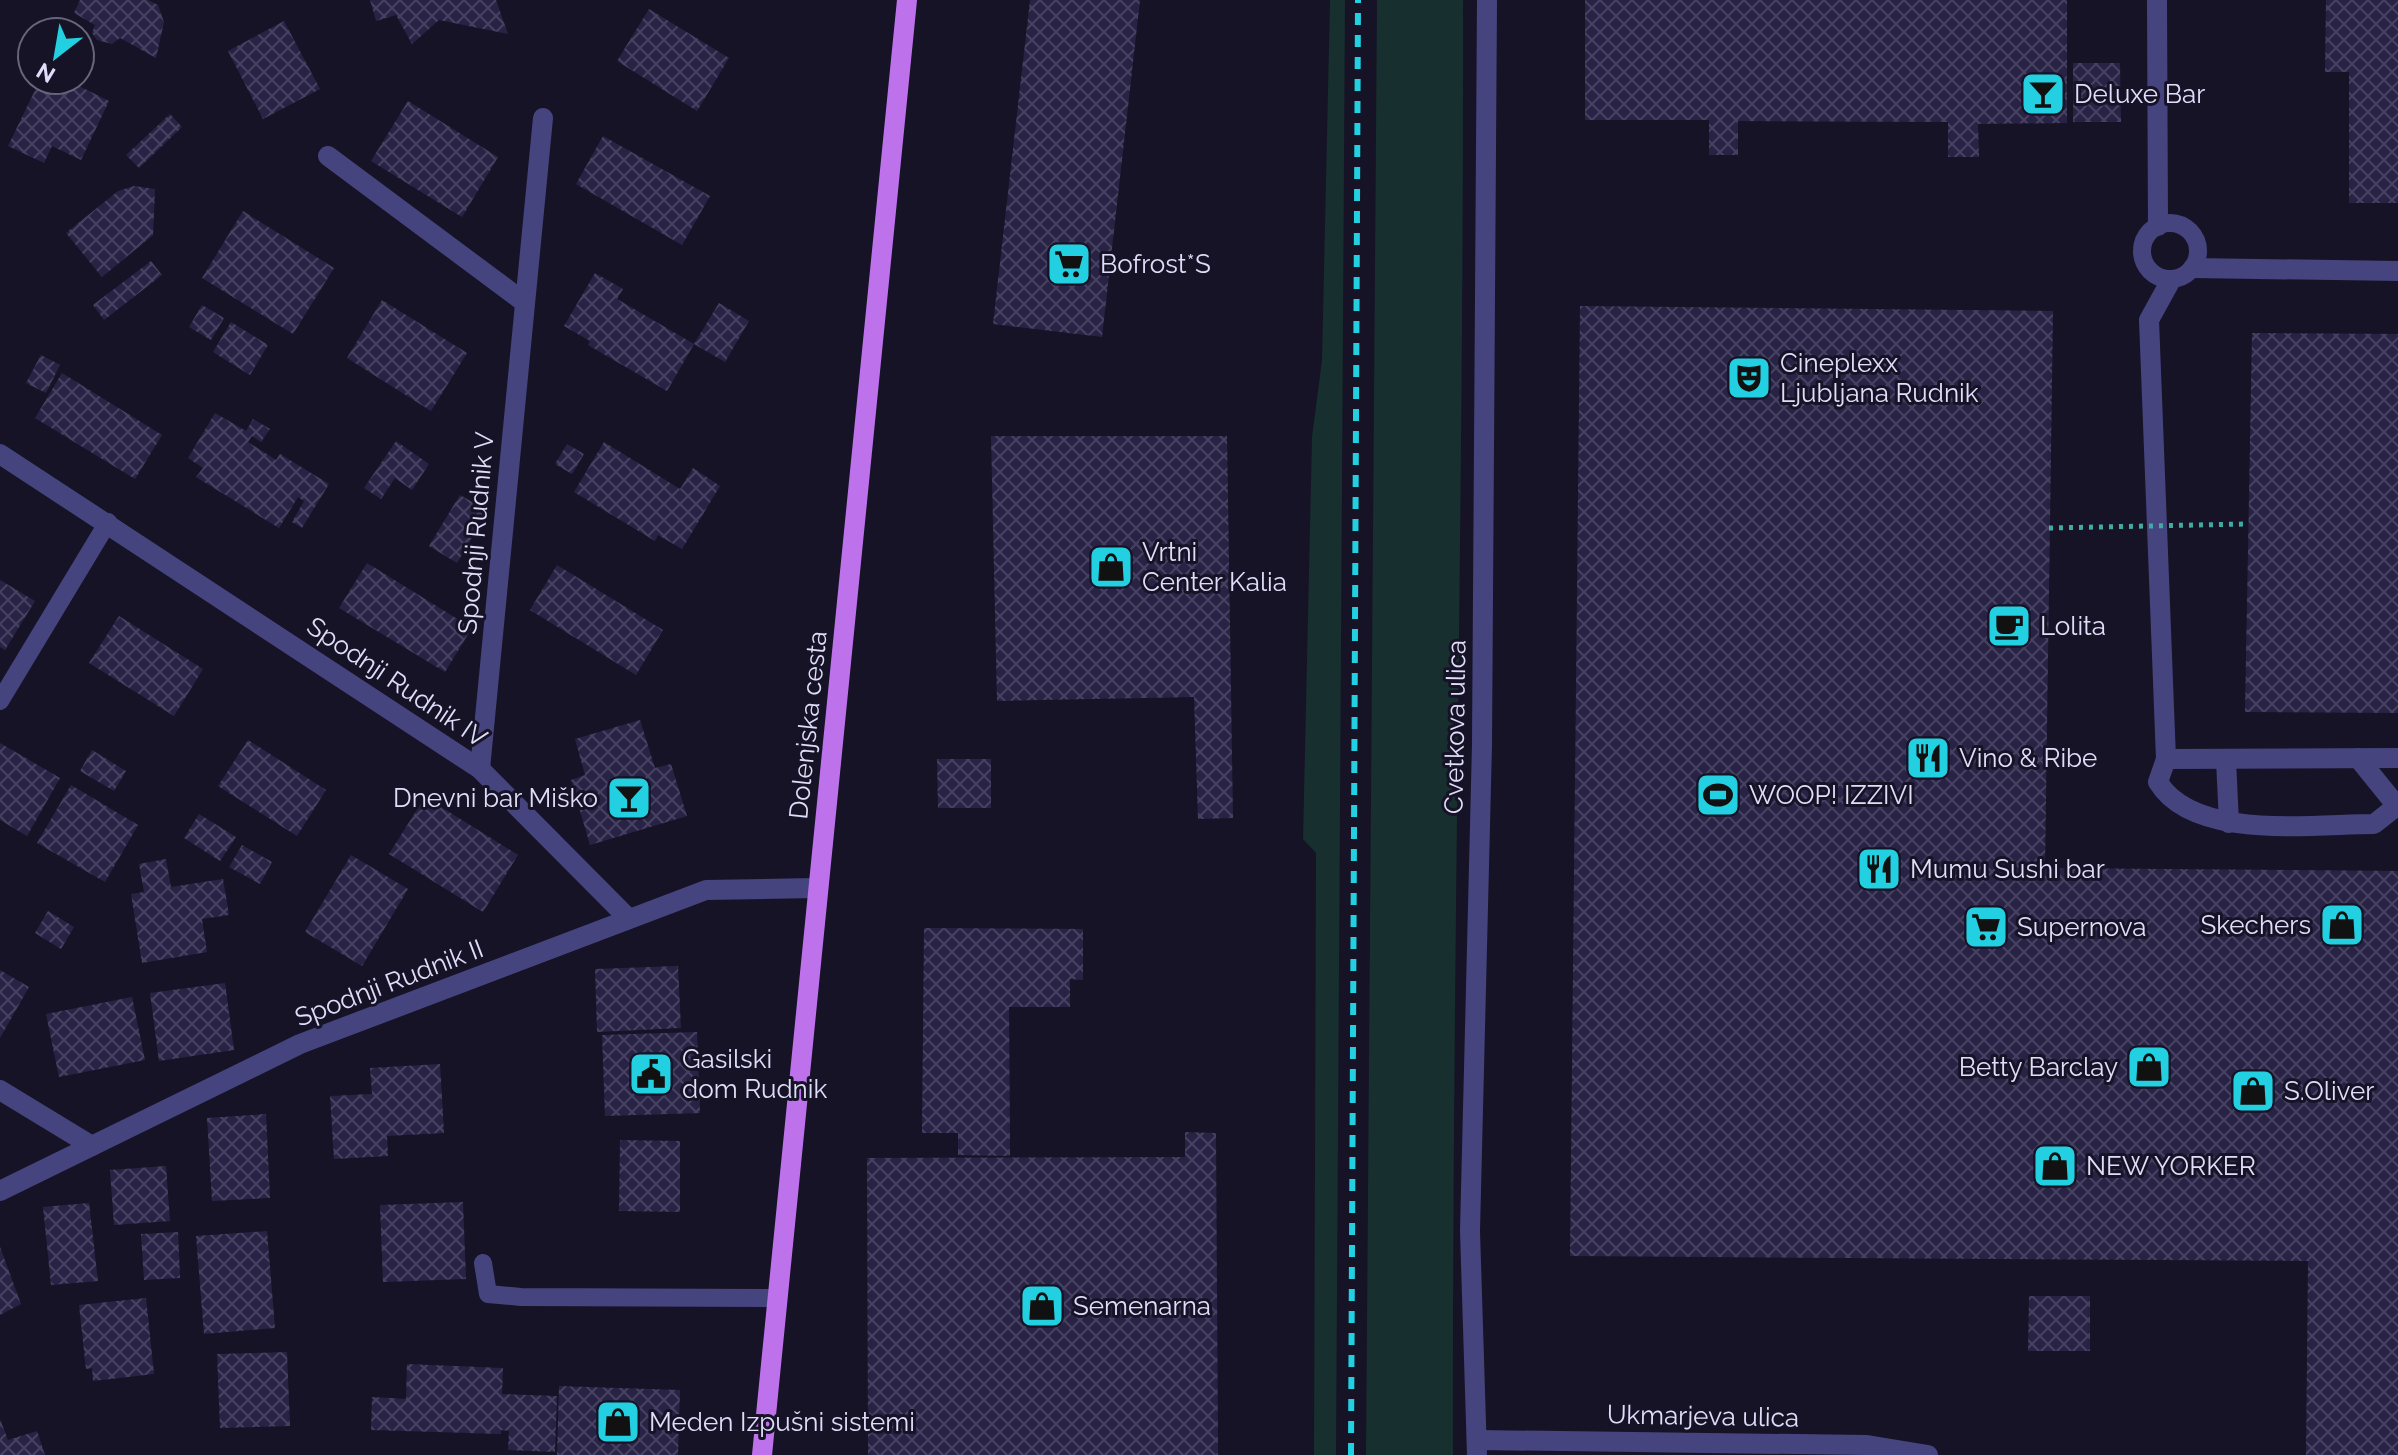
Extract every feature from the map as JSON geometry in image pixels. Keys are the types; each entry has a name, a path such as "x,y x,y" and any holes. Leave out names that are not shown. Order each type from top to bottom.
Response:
{"main road":[{"name":"Dolenjska cesta","path":"762,1455 816,888 907,0"}],"street":[{"name":"Cvetkova ulica","path":"1477,1447 1470,1231 1482,744 1487,0"},
{"path":"2157,0 2158,226"},
{"name":"Spodnji Rudnik V","path":"480,769 543,118"},
{"path":"328,156 524,302"},
{"path":"2193,268 2398,271"},
{"path":"2171,280 2149,320 2166,759 2158,782 2168,798 2199,815 2229,823 2374,824 2397,805 2358,758"},
{"name":"Spodnji Rudnik IV","path":"0,454 108,522 480,769 629,919"},
{"path":"2166,759 2398,758"},
{"path":"2226,760 2229,823"},
{"name":"Spodnji Rudnik II","path":"0,1191 300,1044 706,890 816,888"},
{"path":"0,1090 92,1146"},
{"name":"Ukmarjeva ulica","path":"1477,1447 1867,1445 1928,1455"}],"lane":[{"path":"2158,226 2181,226 2191,233 2198,256 2193,268 2171,280 2154,276 2142,258 2142,245 2158,226"},
{"path":"0,701 108,522"},
{"path":"483,1263 488,1294 521,1297 777,1298"}],"path":[{"path":"2049,528 2246,524"}],"green space":[{"path":"1330,0 1345,0 1336,1455 1314,1455 1316,853 1303,839 1312,437 1322,360"},
{"path":"1377,0 1463,0 1453,1455 1366,1455"}],"building":[{"path":"80,0 148,0 158,5 164,22 156,58 120,38 112,44 97,40 96,16 74,13"},
{"path":"370,0 496,0 508,34 439,20 412,44 396,15 376,21"},
{"path":"1030,0 1140,0 1102,337 993,324"},
{"path":"1585,0 2067,0 2067,123 1978,124 1979,157 1948,157 1948,122 1738,121 1738,155 1709,155 1709,120 1585,120"},
{"path":"2326,0 2398,0 2398,203 2349,203 2349,72 2325,72"},
{"path":"649,9 729,58 697,111 617,61"},
{"path":"284,21 320,89 263,119 228,51"},
{"path":"2073,63 2120,63 2121,122 2073,122"},
{"path":"96,94 109,101 81,160 52,146 44,163 8,146 32,96"},
{"path":"408,101 498,157 462,217 371,161"},
{"path":"170,114 182,127 139,168 126,155"},
{"path":"603,136 710,196 682,245 576,184"},
{"path":"134,186 155,189 153,235 102,277 66,233 118,191"},
{"path":"243,211 334,268 293,334 202,278"},
{"path":"151,261 162,275 104,320 93,305"},
{"path":"595,273 623,289 617,299 694,344 667,391 588,345 590,341 564,326"},
{"path":"382,300 467,353 431,411 347,358"},
{"path":"719,303 749,321 725,362 694,344"},
{"path":"202,305 224,318 211,340 189,327"},
{"name":"Supernova","path":"1580,306 2053,311 2045,868 2398,871 2398,1455 2306,1455 2308,1261 1570,1256"},
{"path":"231,322 268,345 250,375 213,352"},
{"path":"2252,333 2398,334 2398,713 2245,712"},
{"path":"41,355 60,365 46,393 26,383"},
{"path":"62,373 162,435 135,479 35,418"},
{"path":"215,413 246,431 253,419 270,429 261,442 252,436 248,442 276,460 280,454 329,484 302,528 292,522 304,501 298,497 279,528 196,477 203,468 188,458"},
{"name":"Vrtni Center Kalia","path":"991,436 1227,436 1233,818 1198,819 1194,697 997,701"},
{"path":"396,441 429,464 412,490 395,478 381,499 364,488"},
{"path":"604,442 680,489 693,468 720,486 682,549 658,535 655,541 574,492"},
{"path":"567,444 584,454 572,474 555,464"},
{"path":"460,495 488,511 457,563 429,546"},
{"path":"367,563 472,628 445,672 339,608"},
{"path":"557,565 663,630 636,675 530,610"},
{"path":"0,580 35,601 5,650 0,647"},
{"path":"119,616 203,669 174,716 89,663"},
{"name":"Dnevni bar Miško","path":"640,720 655,768 671,764 687,816 590,845 571,780 585,775 575,739"},
{"path":"248,740 326,790 297,836 218,786"},
{"path":"0,743 60,778 27,836 0,820"},
{"path":"92,750 126,771 114,791 80,771"},
{"path":"937,759 991,759 991,808 938,808"},
{"path":"71,785 138,825 105,882 37,843"},
{"path":"425,797 518,855 483,912 389,854"},
{"path":"199,814 236,837 220,861 184,838"},
{"path":"242,845 272,862 260,884 229,867"},
{"path":"351,855 408,889 362,966 305,932"},
{"path":"166,859 171,887 223,879 229,915 202,919 207,952 142,963 131,894 144,892 139,864"},
{"path":"48,911 74,927 61,949 35,933"},
{"path":"924,928 1083,929 1083,980 1070,979 1070,1007 1009,1007 1010,1156 958,1155 958,1133 922,1133"},
{"path":"678,966 681,1028 597,1032 595,969"},
{"path":"0,970 29,987 0,1038"},
{"path":"225,983 234,1050 159,1061 150,993"},
{"path":"132,997 145,1060 59,1077 46,1014"},
{"name":"Gasilski dom Rudnik","path":"697,1032 700,1113 605,1116 602,1035"},
{"path":"440,1064 444,1133 387,1136 388,1156 334,1159 330,1096 372,1094 370,1068"},
{"path":"266,1114 270,1198 212,1201 207,1118"},
{"name":"Semenarna","path":"1185,1132 1216,1133 1218,1455 868,1455 867,1158 1185,1157"},
{"path":"620,1140 680,1141 680,1212 619,1211"},
{"path":"166,1166 170,1221 114,1225 110,1170"},
{"path":"463,1202 466,1279 383,1282 380,1205"},
{"path":"89,1203 98,1281 51,1285 43,1207"},
{"path":"267,1231 275,1328 204,1334 196,1236"},
{"path":"178,1232 180,1278 144,1280 141,1234"},
{"path":"0,1247 21,1304 0,1315"},
{"path":"2029,1296 2090,1296 2090,1351 2028,1351"},
{"path":"146,1298 154,1374 93,1381 92,1368 86,1369 79,1305"},
{"path":"287,1352 290,1426 220,1428 217,1354"},
{"path":"407,1364 503,1368 502,1394 557,1396 555,1452 508,1450 509,1431 501,1430 501,1434 371,1430 372,1397 406,1399"},
{"name":"Meden Izpušni sistemi","path":"559,1386 680,1390 678,1455 557,1455"},
{"path":"0,1419 8,1440 37,1431 45,1455 0,1455"}],"railway":[{"path":"1351,1455 1358,0"}],"place":[{"name":"Deluxe Bar","path":"2043,94"},
{"name":"Bofrost*S","path":"1069,264"},
{"name":"Cineplexx Ljubljana Rudnik","path":"1749,378"},
{"name":"Vrtni Center Kalia","path":"1111,567"},
{"name":"Lolita","path":"2009,626"},
{"name":"Vino & Ribe","path":"1928,758"},
{"name":"WOOP! IZZIVI","path":"1718,795"},
{"name":"Dnevni bar Miško","path":"629,798"},
{"name":"Mumu Sushi bar","path":"1879,869"},
{"name":"Skechers","path":"2342,925"},
{"name":"Supernova","path":"1986,927"},
{"name":"Betty Barclay","path":"2149,1067"},
{"name":"Gasilski dom Rudnik","path":"651,1074"},
{"name":"S.Oliver","path":"2253,1091"},
{"name":"NEW YORKER","path":"2055,1166"},
{"name":"Semenarna","path":"1042,1306"},
{"name":"Meden Izpušni sistemi","path":"618,1422"}]}
